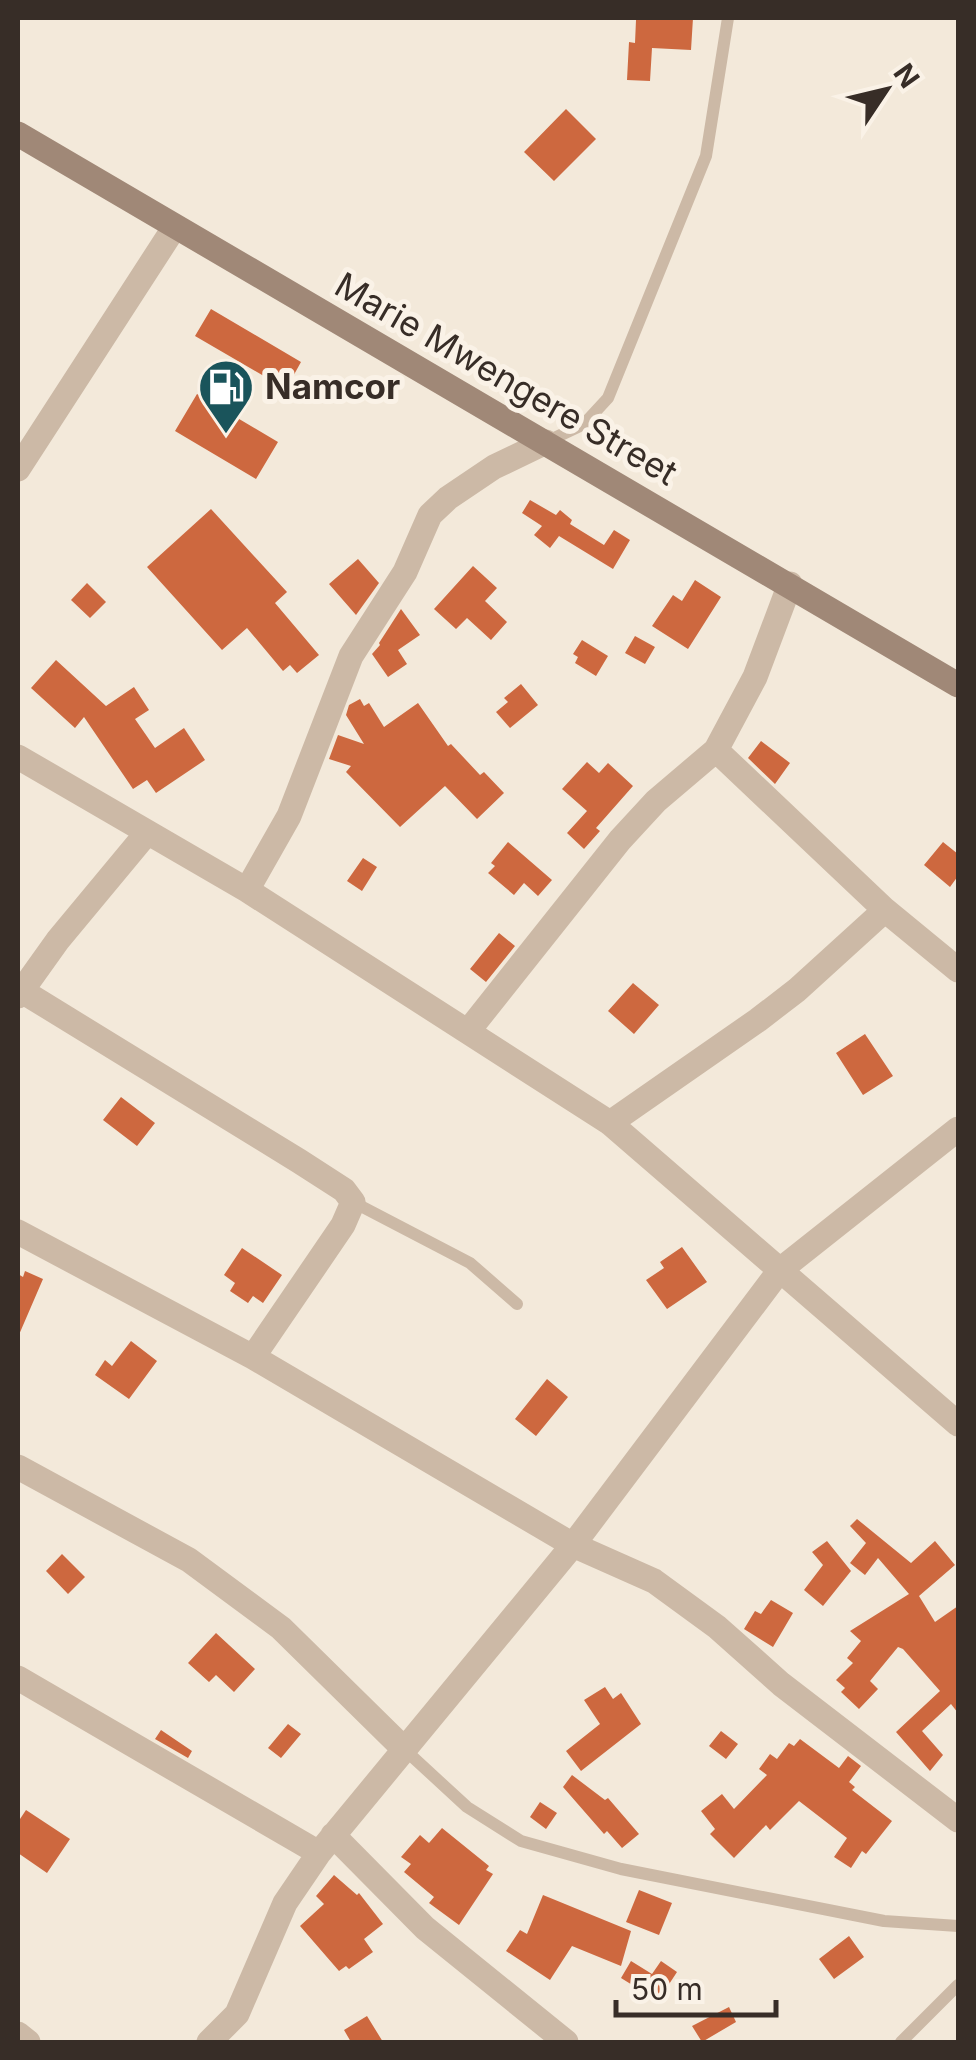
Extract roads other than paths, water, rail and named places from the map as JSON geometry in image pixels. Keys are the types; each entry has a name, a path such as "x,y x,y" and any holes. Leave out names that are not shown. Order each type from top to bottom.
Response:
{"main road":[{"name":"Marie Mwengere Street","path":"18,134 958,685"}],"street":[{"path":"18,469 174,228"},
{"path":"247,890 289,816 351,656 406,572 430,515 494,467 546,442"},
{"path":"469,1030 620,840 656,801 716,750 755,677 790,584"},
{"path":"716,750 885,910 958,970"},
{"path":"18,757 247,890 610,1123 958,1424"},
{"path":"146,834 58,940 20,994 299,1161 344,1190 353,1202 343,1225 253,1357"},
{"path":"610,1123 771,1010 885,910"},
{"path":"208,2042 238,2014 285,1903 326,1844 573,1545 780,1270 953,1140"},
{"path":"18,1232 253,1357 573,1545 654,1581 958,1820"},
{"path":"18,1467 189,1560 280,1628 404,1750"},
{"path":"18,1678 326,1844 566,2042"},
{"path":"238,2014 245,2042"},
{"path":"18,2034 28,2042"}],"lane":[{"path":"546,442 584,424 608,398 706,156 728,18"},
{"path":"353,1202 470,1264 517,1304"},
{"path":"404,1750 467,1807 521,1841 621,1869 884,1921 958,1926"},
{"path":"901,2042 958,1984"}],"place":[{"name":"Namcor","path":"226,436"}]}
